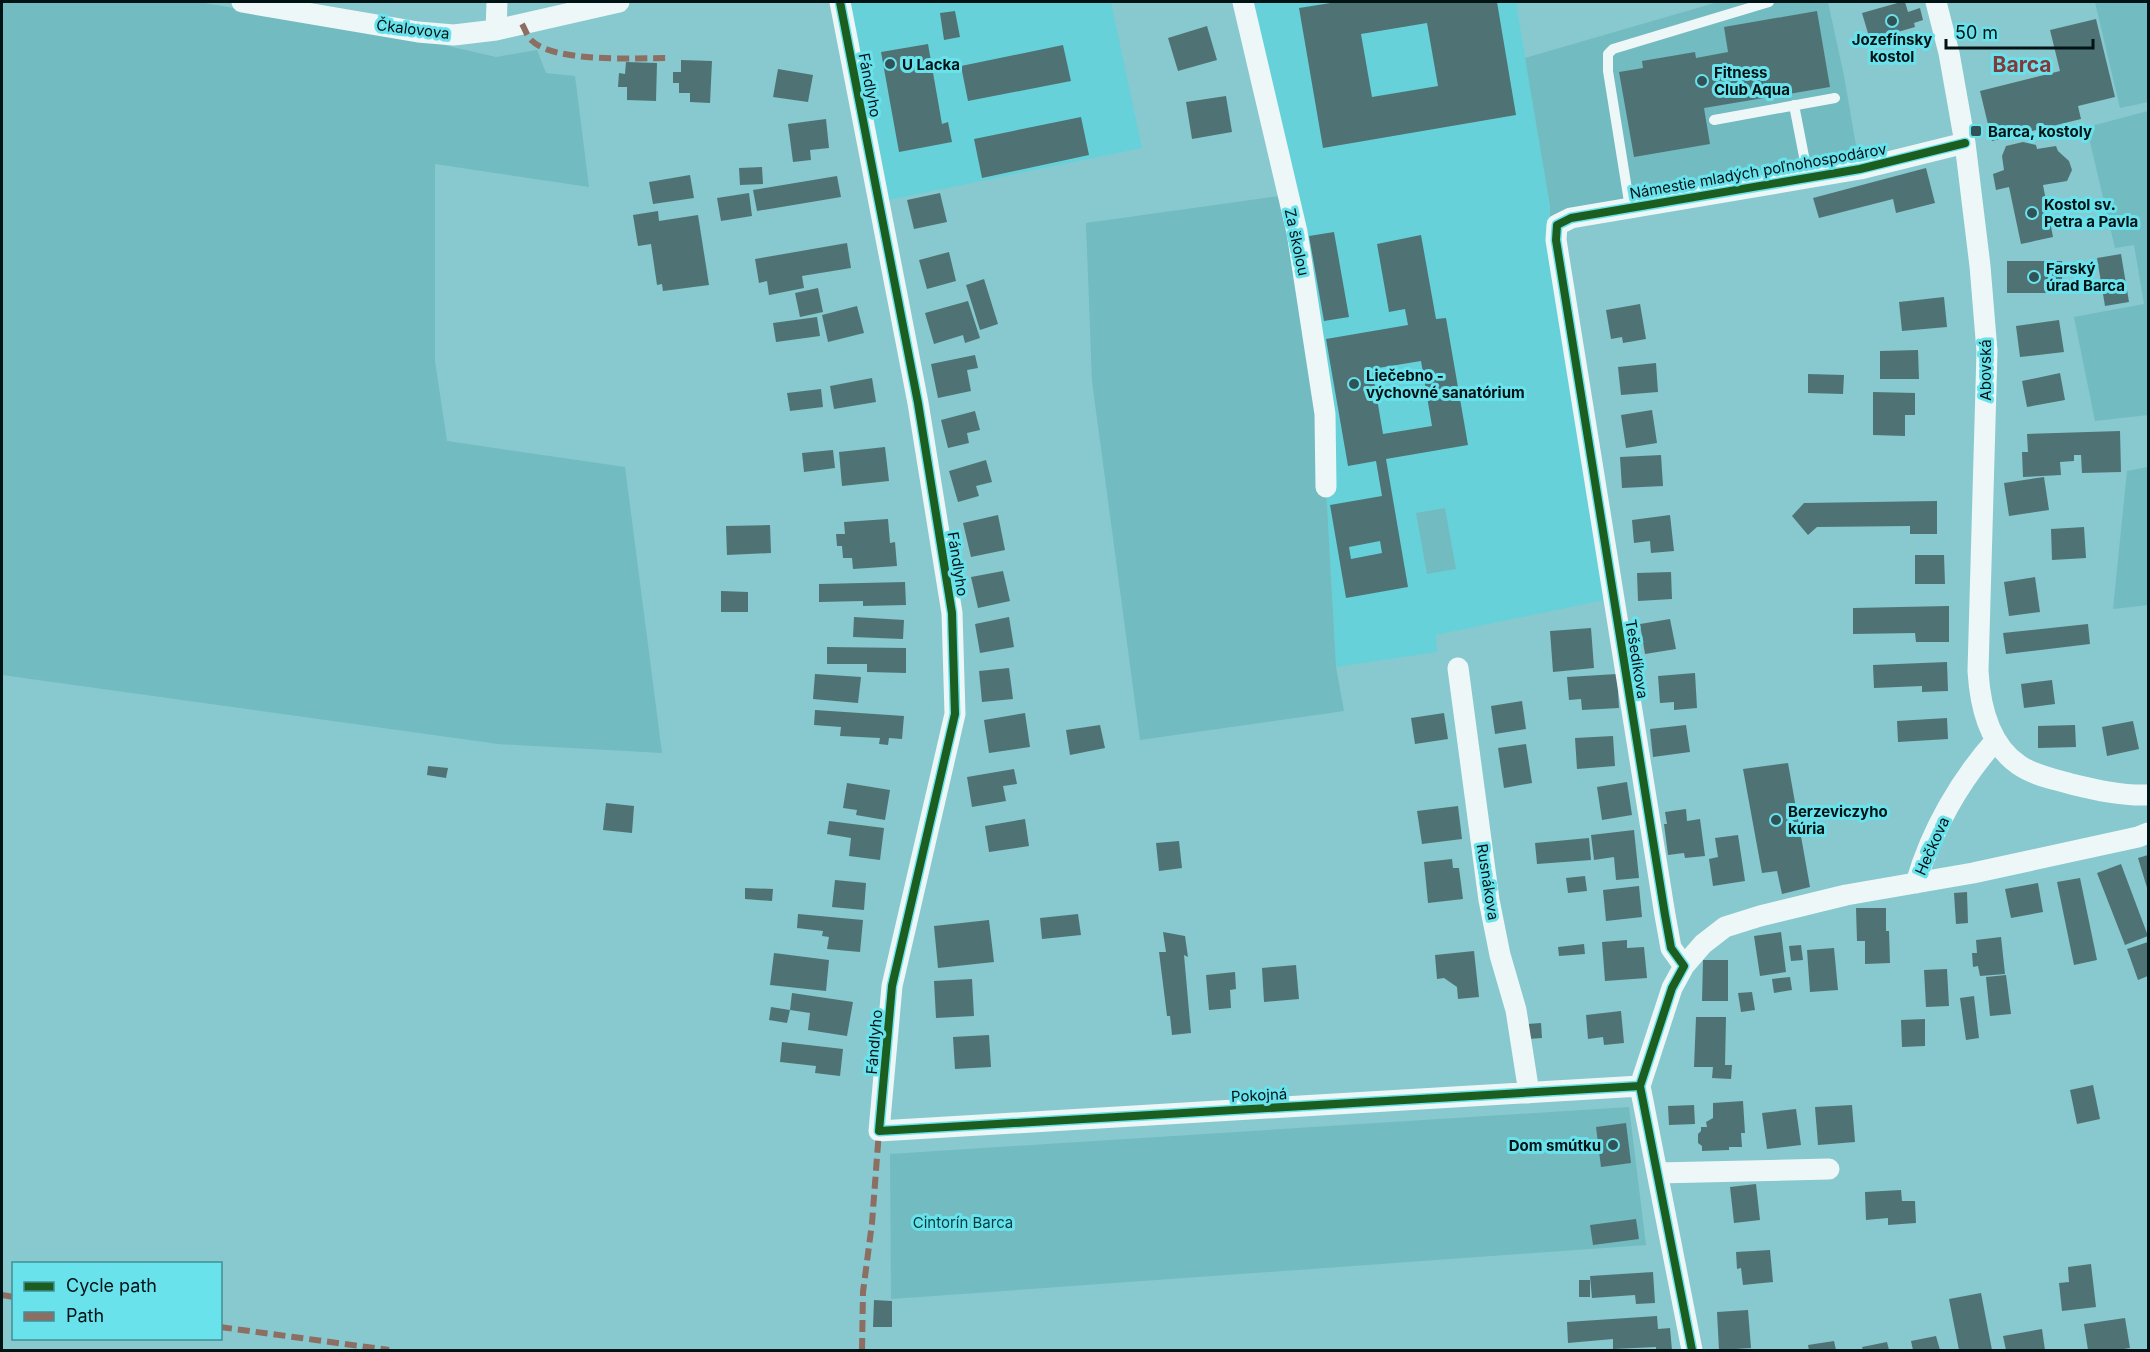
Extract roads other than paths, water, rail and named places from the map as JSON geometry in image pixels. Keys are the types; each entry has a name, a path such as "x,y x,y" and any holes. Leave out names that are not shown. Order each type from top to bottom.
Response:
{"street":[{"name":"Čkalovova","path":"242,2 418,32 454,35 496,30 619,2"},
{"path":"496,30 497,2"},
{"name":"Fándlyho","path":"840,2 918,403 952,613 955,714 892,986 879,1131"},
{"name":"Za školou","path":"1243,2 1297,232 1325,414 1326,487"},
{"name":"Abovská","path":"1936,2 1949,53 1965,143 1980,266 1987,351 1978,671 1983,710 1996,740"},
{"name":"Námestie mladých poľnohospodárov","path":"1557,225 1571,218 1860,169 1965,143"},
{"name":"Tešedíkova","path":"1557,225 1558,251 1665,915 1671,948 1684,966"},
{"name":"Rusnákova","path":"1458,668 1489,900 1500,955 1516,1010 1528,1093"},
{"path":"1996,740 2019,765 2049,778 2114,793 2148,795"},
{"name":"Hečkova","path":"1684,966 1703,944 1725,927 1846,895 1916,883 1923,860 1958,791 1977,761 1996,740"},
{"path":"1916,883 1973,873 2148,833"},
{"path":"1684,966 1672,988 1640,1086 1692,1350"},
{"name":"Pokojná","path":"879,1131 1640,1086"},
{"path":"1657,1173 1829,1169"}],"lane":[{"path":"1630,208 1608,71 1608,54 1613,49 1769,2"},
{"path":"1714,120 1835,98"},
{"path":"1794,105 1808,177"}],"place":[{"name":"Jozefínsky kostol","path":"1892,21"},
{"name":"U Lacka","path":"890,64"},
{"name":"Fitness Club Aqua","path":"1702,81"},
{"name":"Barca, kostoly","path":"1976,131"},
{"name":"Kostol sv. Petra a Pavla","path":"2032,213"},
{"name":"Farský úrad Barca","path":"2034,277"},
{"name":"Liečebno - výchovné sanatórium","path":"1354,384"},
{"name":"Berzeviczyho kúria","path":"1776,820"},
{"name":"Dom smútku","path":"1613,1145"}],"district":[{"name":"Barca","path":"2022,64"}],"park label":[{"name":"Cintorín Barca","path":"963,1222"}]}
